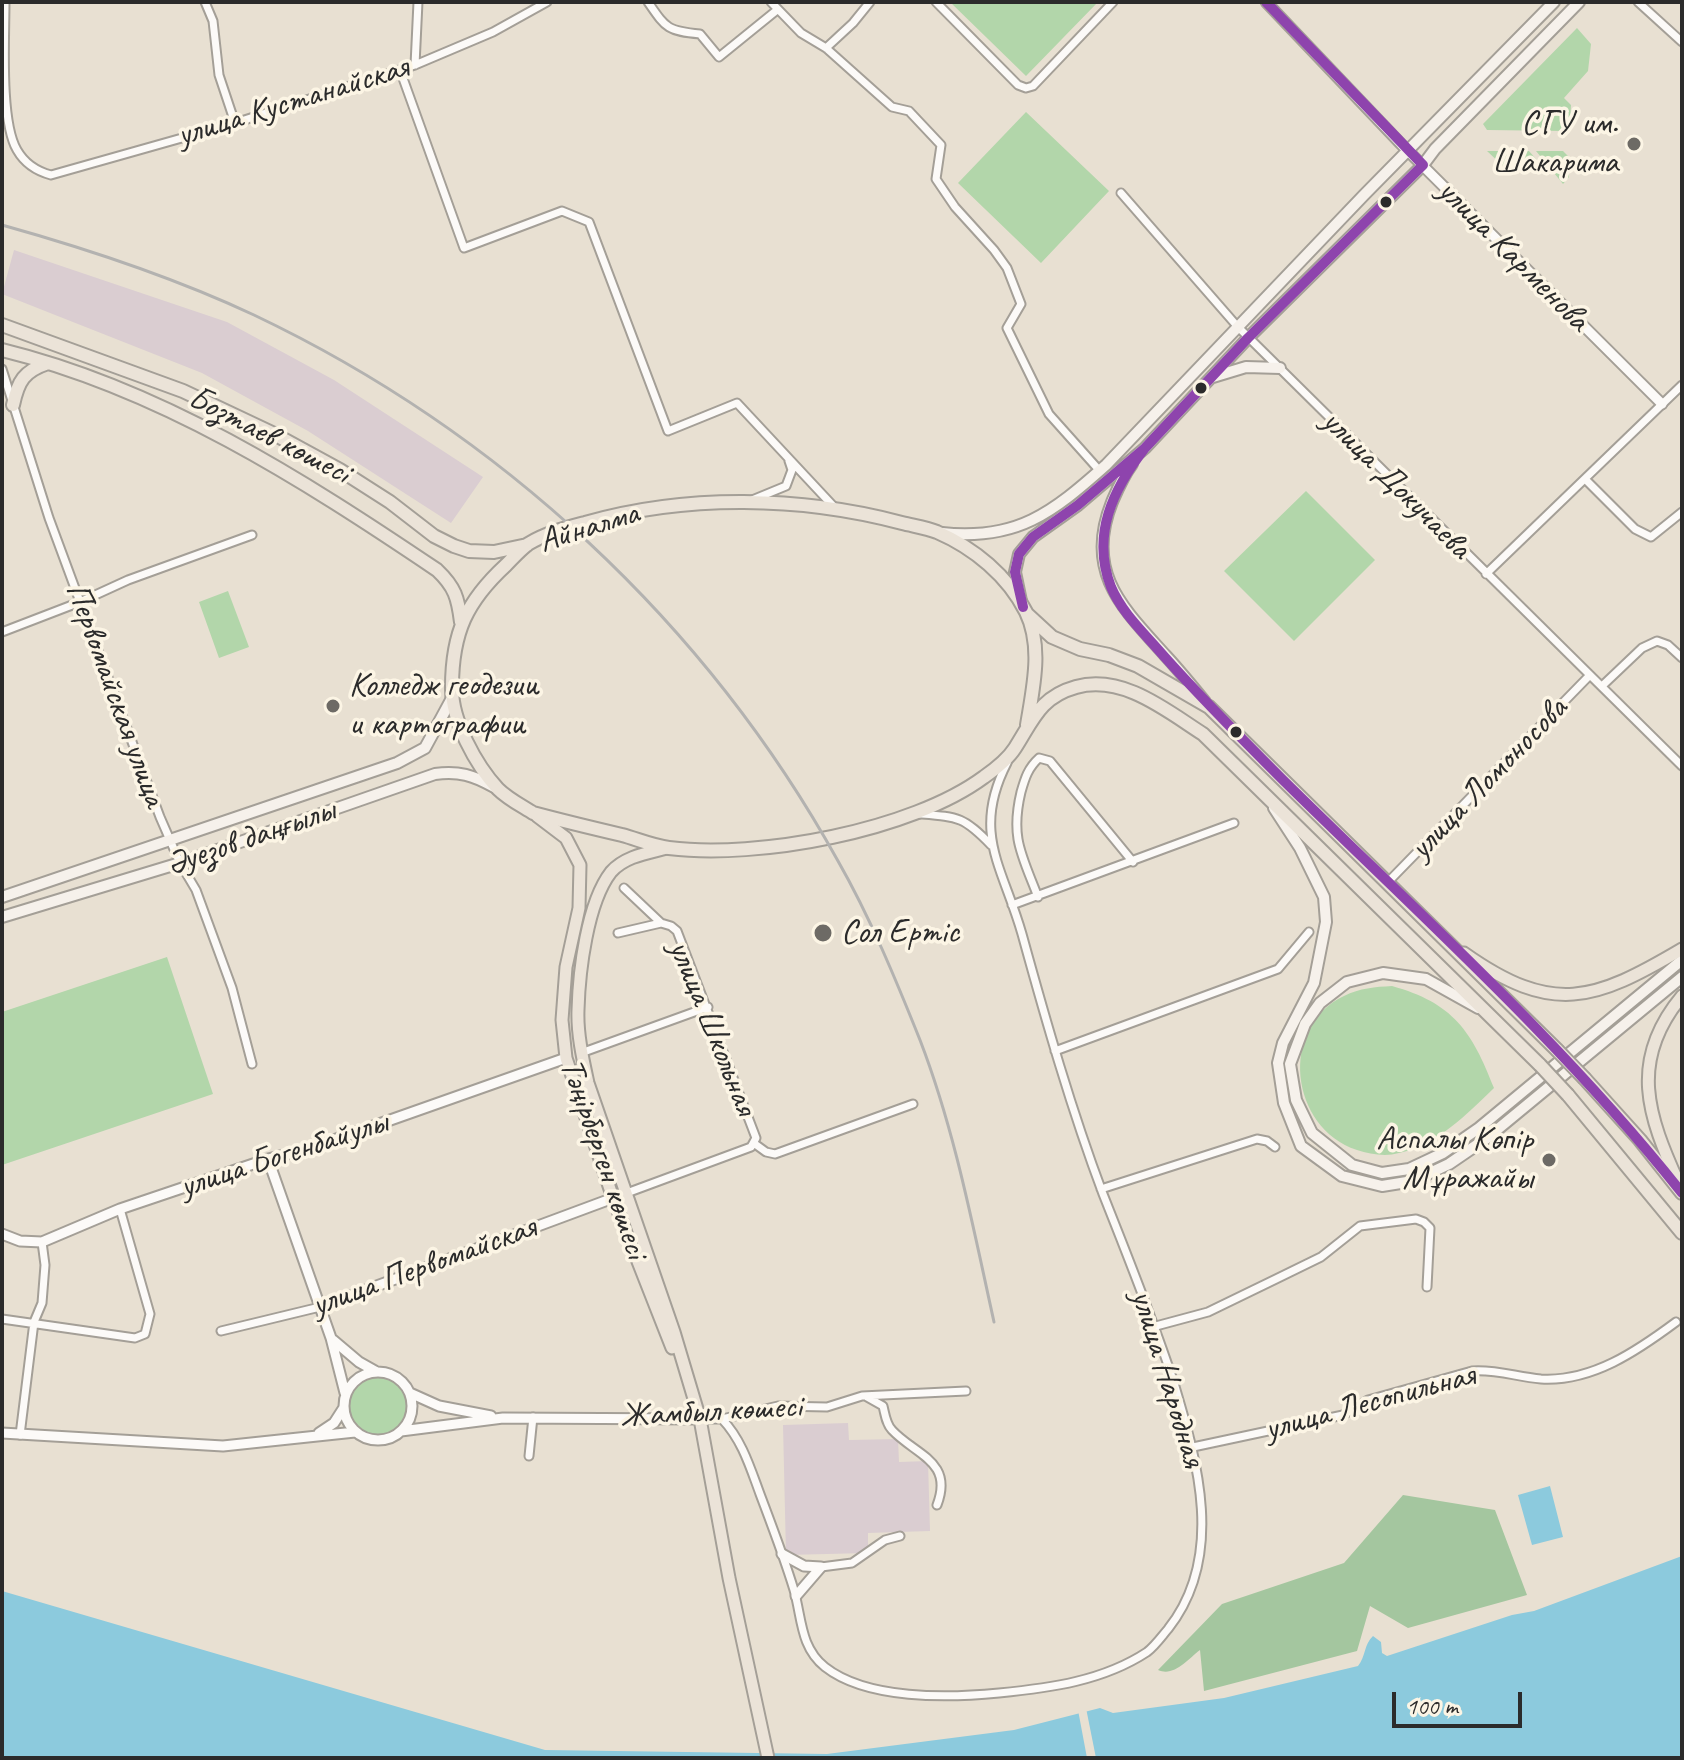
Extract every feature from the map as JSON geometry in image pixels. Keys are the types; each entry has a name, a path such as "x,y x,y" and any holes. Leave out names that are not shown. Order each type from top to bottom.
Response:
{"highway":[{"name":"Бозтаев көшесі","path":"2,325 183,391 274,434 340,470 390,502 434,536 454,546 469,551 494,552 527,545"},
{"name":"Бозтаев көшесі","path":"2,350 51,362 188,419 334,500 437,570 451,584 461,622"},
{"path":"13,405 18,383 24,374 51,362"},
{"name":"Айналма","path":"746,503 835,508 937,532 992,566 1005,579 1025,610 1036,649 1027,725 1014,751 986,776 964,790 861,831 801,843 717,849 667,848 533,813 498,789 462,735 451,700 452,672 461,622 482,587 527,545 555,531 649,508 746,503"},
{"path":"1025,610 1052,637 1080,649 1138,666 1209,707 1557,1050 1640,1140 1682,1192"},
{"path":"1027,725 1053,695 1080,685 1130,690 1153,701 1203,734 1540,1065 1682,1233"}],"main road":[{"path":"937,532 968,536 1001,533 1033,520 1070,496 1099,470 1554,2"},
{"path":"1209,707 1125,612 1111,586 1102,547 1107,515 1123,476 1145,448 1248,338 1423,165 1579,2"},
{"path":"1211,378 1246,367 1280,368"},
{"path":"1025,610 1015,572 1019,554 1033,537 1078,505 1145,448"},
{"name":"Әуезов даңғылы","path":"2,897 411,755 425,748 451,700"},
{"name":"Әуезов даңғылы","path":"2,917 180,863 435,774 452,772 473,775 498,789"},
{"path":"1266,796 1300,848 1324,897 1326,922 1314,983 1283,1043 1278,1063 1284,1103 1301,1146 1342,1176 1382,1186 1413,1181 1449,1164 1487,1138 1682,977"},
{"name":"Тәңірберген көшесі","path":"533,813 566,838 580,865 579,908 565,980 562,1020 566,1058 618,1196"},
{"name":"Тәңірберген көшесі","path":"618,1196 581,1053 578,1011 582,968 592,915 612,871 632,857 667,848"},
{"path":"1444,939 1486,969 1516,984 1542,992 1571,995 1600,991 1632,979 1682,949"},
{"path":"1490,1015 1426,979 1383,973 1347,982 1320,1003 1305,1024 1290,1064 1296,1100 1312,1133 1352,1165 1382,1173 1409,1169 1443,1153 1479,1128 1682,960"},
{"path":"1682,996 1655,1042 1647,1073 1649,1107 1682,1192"},
{"path":"618,1196 674,1332 700,1419 729,1578 768,1758"}],"street":[{"name":"улица Кустанайская","path":"5,2 5,90 10,136 16,150 28,164 51,175 235,123 415,65 493,32 547,2"},
{"path":"205,2 213,21 219,75 235,123"},
{"path":"415,65 418,2"},
{"path":"648,2 665,27 700,34 719,57 777,10"},
{"path":"771,2 801,33 826,48 892,107 909,111 941,145 936,179 955,207 1007,268 1021,304 1007,328 1049,414 1099,470"},
{"path":"826,48 870,2"},
{"path":"936,2 1018,85 1026,88 1033,86 1113,2"},
{"name":"улица Карменова","path":"1266,2 1408,151 1662,404"},
{"path":"1638,2 1682,42"},
{"path":"400,70 464,248 562,211 585,218 612,280 668,431 737,403 835,508"},
{"name":"улица Докучаева","path":"1121,193 1248,338 1682,766"},
{"name":"Первомайская улица","path":"2,369 49,518 80,602 170,841 196,890 232,988 252,1064"},
{"path":"1486,574 1682,385"},
{"path":"746,503 786,486 792,470 787,455"},
{"path":"1585,479 1635,529 1651,537 1682,512"},
{"path":"2,632 128,580 252,535"},
{"path":"1602,686 1642,648 1657,641 1668,645 1682,658"},
{"name":"улица Ломоносова","path":"1388,882 1590,675"},
{"name":"улица Народная","path":"722,1419 740,1441 782,1554 796,1596 803,1638 824,1666 849,1681 900,1693 951,1698 1087,1680 1150,1650 1188,1600 1198,1567 1202,1533 1202,1497 1193,1447 1156,1326 1101,1189 991,845 989,818 992,798 1014,751"},
{"path":"1038,897 1016,839 1016,815 1025,778 1031,765 1039,758 1050,761 1133,862"},
{"path":"909,813 956,817 972,825 991,845"},
{"path":"1012,905 1234,823"},
{"name":"улица Школьная","path":"618,1196 755,1144 756,1138 677,931 661,923 624,888"},
{"name":"улица Школьная","path":"618,933 661,923"},
{"path":"1055,1051 1278,969 1309,932"},
{"path":"581,1053 708,1007"},
{"name":"улица Богенбайулы","path":"42,1242 120,1209 268,1159 311,1148 566,1058"},
{"path":"755,1144 775,1154 913,1104"},
{"path":"1101,1189 1257,1139 1275,1147"},
{"path":"268,1159 331,1338 345,1393 343,1409 334,1423 313,1436"},
{"name":"улица Первомайская","path":"221,1331 320,1307 618,1196"},
{"path":"2,1319 135,1338 145,1334 150,1314 120,1209"},
{"path":"1156,1326 1208,1312 1321,1257 1360,1226 1416,1219 1424,1222 1430,1228 1427,1287"},
{"path":"2,1234 20,1241 42,1242 45,1265 42,1303 34,1322 20,1435"},
{"name":"улица Лесопильная","path":"1193,1447 1343,1415 1368,1400 1472,1371 1487,1370 1555,1380 1579,1376 1636,1351 1676,1322"},
{"path":"331,1338 359,1362 375,1371 396,1376 410,1393 411,1415 401,1431 380,1440 367,1439 355,1432 343,1409"},
{"path":"345,1393 354,1381 375,1371"},
{"name":"Жамбыл көшесі","path":"401,1431 503,1418 722,1419 778,1406 827,1407 862,1396 966,1391"},
{"name":"Жамбыл көшесі","path":"410,1393 439,1406 503,1418"},
{"path":"862,1396 875,1399 883,1406 892,1430 932,1461 941,1490 937,1505"},
{"path":"529,1456 533,1417"},
{"path":"2,1433 223,1446 355,1432"},
{"path":"782,1554 804,1566 852,1563 885,1540 900,1536"},
{"path":"796,1596 821,1567"}],"shaded area":[{"path":"14,250 227,322 334,380 483,477 451,523 308,431 202,373 2,294"},
{"path":"848,1423 849,1440 898,1439 899,1462 928,1461 930,1531 868,1533 868,1553 786,1555 783,1425"}],"green space":[{"path":"950,2 1098,2 1026,76"},
{"path":"1577,28 1591,44 1588,71 1564,98 1571,105 1570,125 1564,131 1487,130 1483,124"},
{"path":"1026,112 1109,191 1041,263 958,183"},
{"path":"1487,151 1529,151 1537,160 1537,168 1505,168"},
{"path":"1536,151 1563,151 1569,157 1569,177 1563,184"},
{"path":"1306,491 1375,560 1294,641 1224,571"},
{"path":"228,591 249,647 219,658 199,602"},
{"path":"167,957 213,1094 2,1165 2,1012"},
{"path":"1392,986 1431,1001 1458,1022 1477,1050 1494,1088 1439,1136 1413,1149 1388,1155 1357,1150 1334,1138 1317,1121 1306,1100 1301,1076 1301,1053 1309,1030 1323,1011 1356,991"},
{"path":"378,1376 390,1378 399,1385 406,1394 406,1418 399,1427 390,1434 378,1436 366,1434 357,1427 350,1418 348,1406 350,1394 357,1385 366,1378"},
{"path":"1403,1495 1495,1510 1527,1595 1408,1628 1370,1606 1357,1651 1204,1691 1200,1650 1175,1669 1158,1670 1222,1604 1344,1563"}],"water":[{"path":"1550,1486 1563,1537 1532,1545 1518,1495"},
{"path":"1682,1556 1682,1758 2,1758 2,1591 545,1750 827,1754 1014,1730 1100,1708 1113,1713 1224,1698 1358,1666 1373,1636 1381,1642 1382,1653 1387,1656 1512,1615 1534,1611"}],"pier":[{"path":"1086,1708 1096,1758 1087,1758 1078,1710"}],"railway":[{"path":"2,225 98,254 193,288 254,315 344,362 430,416 512,476 589,543 660,615 726,692 785,774 838,861 872,926 920,1040 943,1109 994,1322"}],"transit line":[{"path":"1023,607 1015,572 1019,554 1033,537 1078,505 1145,448 1248,338 1423,165 1266,2"},
{"path":"1145,448 1115,496 1108,513 1103,549 1111,587 1127,614 1237,734 1489,980 1589,1084 1682,1193"}],"place":[{"name":"СГУ им. Шакарима","path":"1634,144"},
{"name":"Колледж геодезии и картографии","path":"333,706"},
{"name":"Сол Ертіс","path":"823,933"},
{"name":"Аспалы Көпір Мұражайы","path":"1549,1160"}]}
